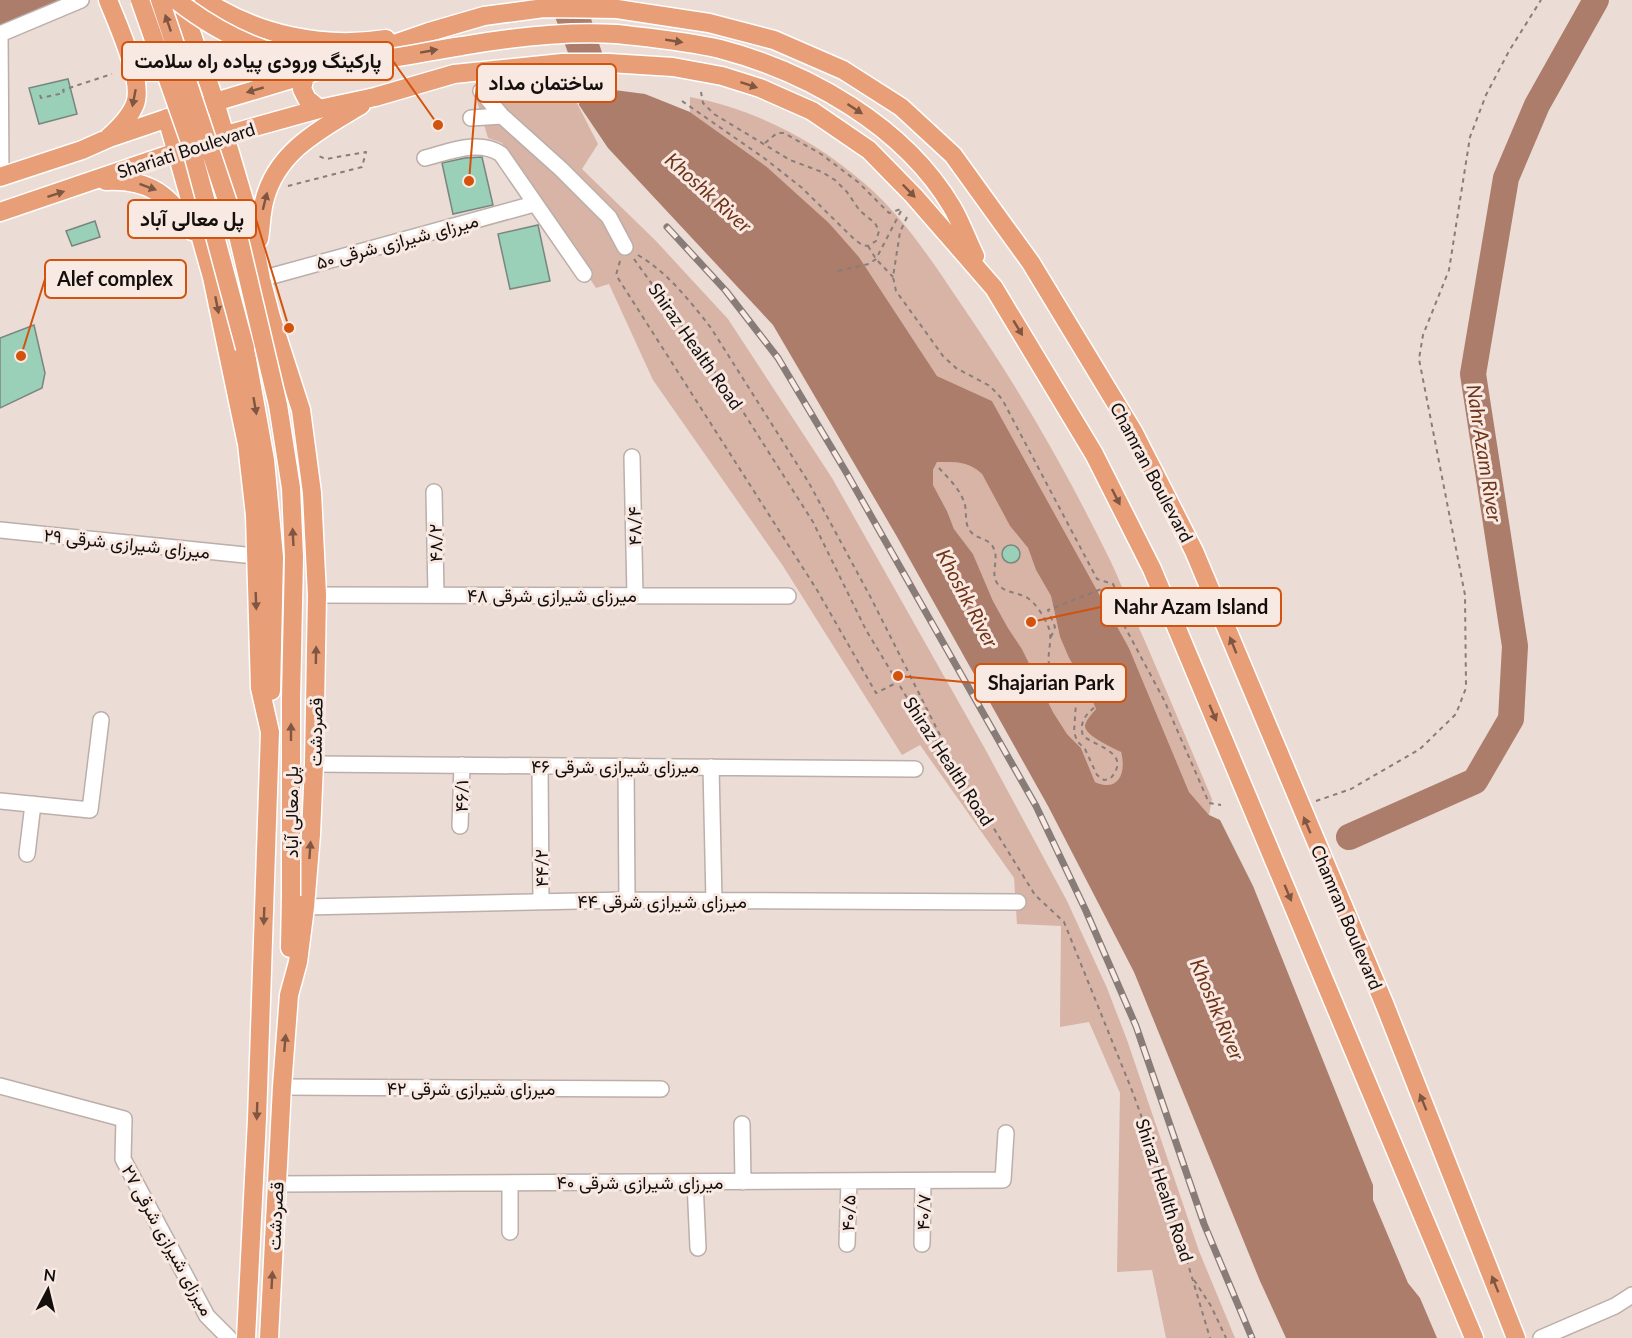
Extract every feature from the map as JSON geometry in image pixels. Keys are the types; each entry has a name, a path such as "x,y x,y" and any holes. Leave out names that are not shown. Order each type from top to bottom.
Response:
{"main road":[{"path":"140,0 189,139 245,348 265,460 274,556 270,732"},
{"name":"پل معالی آباد","path":"160,0 236,227 275,394 291,488 294,557 291,699 298,901 289,995"},
{"path":"178,0 194,14 244,41 290,58 323,62 391,58 535,35 582,33 616,34 718,49 769,64 855,108 893,137 927,173 951,207 986,280"},
{"name":"قصردشت","path":"178,0 197,46 226,135 249,217 261,279 276,335 301,410 312,493 317,595 314,764 298,901"},
{"name":"Chamran Boulevard","path":"204,0 255,26 312,41 371,41 429,32"},
{"path":"109,1 132,67 136,87 135,104 122,126 109,138"},
{"name":"Chamran Boulevard","path":"167,118 484,16 544,8 594,8 619,4 709,23 784,44 843,70 901,107 953,155 1031,263 1134,433 1194,550 1384,1003 1516,1338"},
{"path":"132,67 160,72 180,64 197,46"},
{"path":"257,259 264,201 272,180 304,139 375,97 454,74 562,63 609,63 683,69 722,76 812,111 869,150 914,196 994,288 1094,454 1152,568 1474,1338"},
{"path":"305,75 302,89 307,99 319,109"},
{"name":"Shariati Boulevard","path":"0,212 226,135 319,109 375,97"},
{"name":"Shariati Boulevard","path":"0,177 82,150 167,118"},
{"name":"قصردشت","path":"167,118 212,277 247,444 255,515 260,688 270,732 257,1119 246,1338"},
{"path":"189,193 191,188 204,176 223,171 228,176 232,188 246,241 257,259"},
{"path":"90,183 123,181 155,189 174,204 202,248"},
{"name":"قصردشت","path":"269,1338 289,995"}],"street":[{"path":"0,177 0,34 81,0"},
{"path":"482,91 502,116 561,169 609,217 625,247"},
{"path":"471,118 502,116"},
{"path":"425,158 471,147 492,149 501,154 584,274"},
{"name":"۵۰ میرزای شیرازی شرقی","path":"261,279 534,204"},
{"name":"۴۸/۴","path":"632,458 635,595"},
{"name":"۴۸/۲","path":"434,492 436,594"},
{"name":"۲۹ میرزای شیرازی شرقی","path":"0,530 255,556"},
{"name":"۴۸ میرزای شیرازی شرقی","path":"317,595 788,596"},
{"path":"0,801 90,810 101,720"},
{"name":"۴۶ میرزای شیرازی شرقی","path":"314,764 915,768"},
{"name":"۴۶/۱","path":"460,826 462,765"},
{"name":"۴۴/۲","path":"540,766 541,902"},
{"path":"626,766 627,900"},
{"path":"711,767 714,901"},
{"path":"27,854 33,804"},
{"name":"۴۴ میرزای شیرازی شرقی","path":"298,901 1018,902"},
{"name":"۲۷ میرزای شیرازی شرقی","path":"0,1086 124,1119 123,1159 207,1316 229,1338"},
{"name":"۴۲ میرزای شیرازی شرقی","path":"282,1087 661,1089"},
{"path":"742,1124 742,1182"},
{"name":"۴۰ میرزای شیرازی شرقی","path":"277,1184 1004,1180 1006,1133"},
{"name":"۴۰/۵","path":"847,1245 849,1181"},
{"name":"۴۰/۷","path":"922,1244 923,1181"},
{"path":"695,1182 698,1248"},
{"path":"510,1183 510,1232"},
{"path":"1541,1338 1614,1306 1632,1295"}],"path":[{"path":"1300,807 1351,789 1420,749 1456,714 1466,688 1466,595 1419,359 1423,335 1449,270 1470,137 1486,95 1509,51 1541,0"},
{"path":"40,95 41,98 64,93 63,90 112,74"},
{"path":"682,101 801,187 854,240 868,246 876,241 879,231 875,223 860,211 848,192 822,172 790,160 714,114 703,103 700,92"},
{"path":"765,143 777,133 784,133 821,154 858,182 890,213 901,209"},
{"path":"287,187 362,167 366,152 326,159 313,153"},
{"path":"838,271 869,264 876,259 901,209 914,196"},
{"path":"907,217 900,232 893,277 896,291 944,356 957,368 990,386 1002,399 1097,579 1113,584 1121,602 1118,614"},
{"path":"868,246 876,259 893,277"},
{"path":"898,682 876,693 817,591 616,275 625,247 654,265 711,328 809,483 871,598 959,772"},
{"name":"Shiraz Health Road","path":"625,247 740,407 808,513 866,630 898,682 959,772 1035,895 1064,922 1072,936 1134,1093 1157,1160 1210,1338"},
{"path":"939,468 959,490 965,505 967,524 972,533 988,541 993,547 996,556 994,575 998,584 1007,592 1026,597 1035,605 1049,627 1051,637"},
{"path":"1095,706 1087,713 1081,729 1083,736 1116,757 1118,764 1116,772 1110,779 1104,780 1097,775 1074,732 1076,683 1059,678 1051,670 1048,660 1051,637 1055,627 1048,610 1104,588 1164,700 1209,803 1221,805"},
{"path":"1192,1278 1211,1305 1226,1338"}],"shaded area":[{"path":"566,82 598,144 582,169 655,240 728,319 832,478 984,747 1067,901 1107,988 1127,1040 1199,1251 1235,1338 1166,1338 1152,1270 1117,1272 1120,1093 1089,1022 1060,1027 1061,926 1017,924 1014,878 920,745 902,755 783,566 653,380 609,284 596,288 502,143 488,138 477,101 522,83"},
{"path":"690,97 714,102 760,118 783,128 825,153 864,183 893,211 929,258 1022,399 1094,527 1119,579 1212,799 1209,815 1189,792 1129,648 992,401 937,376 859,257 829,223 767,167 690,112"},
{"path":"937,462 967,464 982,474 1010,526 1028,548 1036,570 1051,596 1060,637 1096,709 1085,724 1116,748 1124,759 1121,776 1114,784 1104,786 1095,782 1081,748 1067,734 1053,712 1022,649 993,601 973,554 954,529 933,485 933,470"}],"water":[{"path":"0,0 62,0 0,26"},
{"name":"Khoshk River","path":"549,0 585,0 614,90 645,94 690,112 767,167 829,223 859,257 937,376 992,401 1129,648 1189,792 1209,815 1220,820 1253,886 1373,1185 1373,1200 1408,1283 1420,1298 1437,1338 1286,1338 1260,1281 1134,972 1048,806 896,535 773,325 608,148 579,105 581,89","holes":["937,462 967,464 982,474 1010,526 1028,548 1036,570 1051,596 1060,637 1096,709 1086,722 1086,730 1095,738 1121,752 1123,767 1115,783 1103,785 1095,782 1081,748 1067,734 1053,712 1022,649 993,601 973,554 954,529 933,485 933,470"]}],"building":[{"path":"68,79 77,114 39,124 29,88"},
{"path":"482,157 493,205 453,214 442,163"},
{"path":"95,221 100,237 72,246 66,231"},
{"path":"538,225 550,281 510,289 498,234"},
{"path":"34,325 45,373 42,388 0,408 0,338"},
{"path":"1011,545 1017,548 1020,554 1017,560 1011,563 1005,560 1002,554 1005,548"}],"waterway":[{"name":"Nahr Azam River","path":"1349,837 1475,781 1511,719 1515,646 1473,374 1506,178 1537,105 1596,0"}],"railway":[{"path":"667,227 726,291 778,358 846,472 1036,806 1086,911 1136,1026 1204,1224 1252,1338"}],"place":[{"name":"پارکینگ ورودی پیاده راه سلامت","path":"438,125"},
{"name":"ساختمان مداد","path":"469,181"},
{"name":"پل معالی آباد","path":"289,328"},
{"name":"Alef complex","path":"21,356"},
{"name":"Nahr Azam Island","path":"1031,622"},
{"name":"Shajarian Park","path":"898,676"}]}
